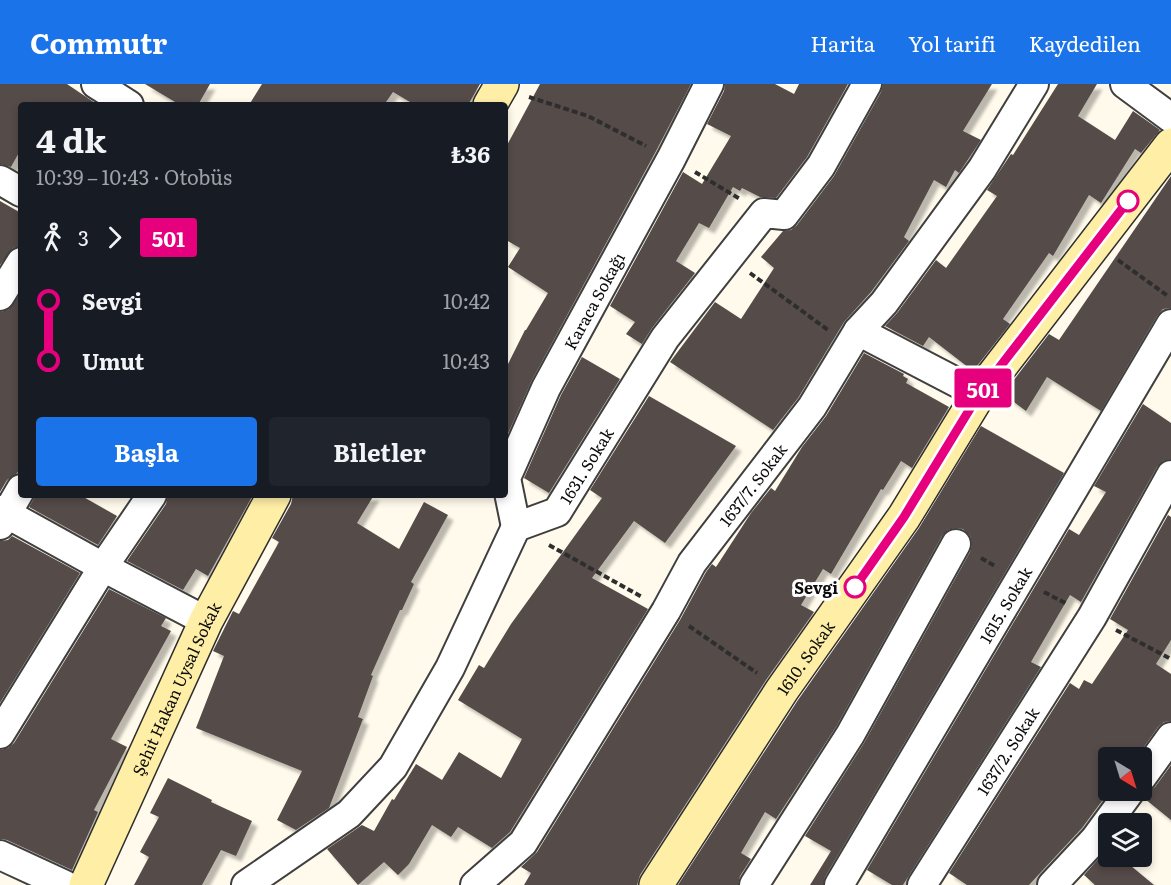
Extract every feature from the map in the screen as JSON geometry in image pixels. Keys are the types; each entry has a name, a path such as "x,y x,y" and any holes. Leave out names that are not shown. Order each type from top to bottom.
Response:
{"main road":[{"name":"1610. Sokak","path":"656,885 782,690 904,517 979,394 1171,140"},
{"name":"Şehit Hakan Uysal Sokak","path":"86,885 206,621 272,498"}],"street":[{"name":"Karaca Sokağı","path":"508,474 546,388 671,159 709,84"},
{"path":"764,213 784,215 821,166 867,84"},
{"name":"1637/7. Sokak","path":"476,885 523,843 666,611 692,563 812,407 854,339 885,303 982,169 1034,84"},
{"path":"1125,84 1171,140"},
{"path":"0,180 18,190"},
{"name":"1631. Sokak","path":"516,526 557,512 665,338 764,213"},
{"path":"0,296 18,267"},
{"name":"1615. Sokak","path":"839,885 1171,324"},
{"path":"854,339 979,394"},
{"name":"1637/2. Sokak","path":"922,885 1092,617 1171,475"},
{"name":"Karaca Sokağı","path":"508,488 516,526"},
{"path":"18,493 2,516 206,621"},
{"path":"0,734 103,567 150,498"},
{"path":"246,885 349,814 393,767 450,668 516,526"},
{"path":"754,885 850,735 956,544"},
{"path":"1152,763 1171,737"},
{"path":"1052,885 1095,839 1123,801"},
{"path":"0,855 65,885"}],"path":[{"path":"497,90 588,116 671,159 764,213"},
{"path":"1094,243 1171,298"},
{"path":"730,258 854,339"}],"building":[{"path":"0,84 67,84 94,102 18,102 18,154 11,167 0,164"},
{"path":"145,84 210,84 200,102 175,102"},
{"path":"262,84 480,84 470,102 410,102 393,92 386,102 251,102"},
{"path":"540,84 691,84 532,380 508,434 508,364 525,330 548,293 508,267 520,248 508,241 508,143"},
{"path":"725,84 775,84 794,94 799,84 848,84 807,157 776,198 760,197 742,188 740,191 733,187 709,228 699,223 676,261 695,273 642,344 626,334 635,322 610,306 683,172 702,184 731,136 707,124 724,91"},
{"path":"883,84 992,84 963,131 981,140 959,173 955,170 946,187 934,180 904,237 909,241 871,292 844,322 798,398 773,430 670,362 715,302 741,319 774,268 761,257 783,231 791,230 797,225 834,176 881,92"},
{"path":"1058,84 1097,84 1078,116 1115,140 1133,111 1160,130 1141,153 1135,149 1101,203 1089,195 1053,256 1049,253 1003,319 1010,324 973,371 929,337 923,346 885,326 936,260 946,268 997,196 987,190 1011,154 1013,155"},
{"path":"1171,176 1171,308 1163,309 1157,316 1101,411 1047,377 1026,411 1003,394 1049,334 1059,340"},
{"path":"0,201 18,211 18,247 13,248 0,265"},
{"path":"18,297 18,472 7,480 0,492 0,312 8,310"},
{"path":"864,353 904,374 903,376 908,379 906,383 949,407 912,468 901,461 883,490 881,489 831,574 823,569 801,605 814,612 766,680 640,875 637,885 524,885 531,873 521,867 537,852 680,620 706,572 712,564 716,567 751,513 771,488 775,491 802,447 826,416"},
{"path":"582,357 620,379 549,493 524,478 561,395"},
{"path":"649,396 736,446 665,543 634,521 592,578 648,609 510,832 492,848 458,827 451,837 432,825 409,864 398,875 384,862 358,885 327,849 362,825 374,831 416,764 442,780 459,752 501,778 522,739 458,700 479,665 484,668 511,624 602,498 590,490"},
{"path":"1143,404 1171,423 1171,459 1163,461 1157,467 1081,602 1070,595 1031,662 1041,667 903,885 892,885 867,870 858,885 1069,529 1079,535 1106,492 1094,486"},
{"path":"981,426 1064,473 825,877 823,885 810,885 831,851 805,836 864,743 970,552 972,544 970,536 963,529 948,530 942,536 836,727 776,819 765,812 741,853 751,859 740,876 738,885 678,885 798,700 919,528"},
{"path":"34,498 85,498 117,516 98,545 29,507"},
{"path":"167,498 251,498 208,576 196,569 183,590 127,561 166,504"},
{"path":"292,498 372,498 357,523 399,549 424,502 448,515 411,582 414,584 371,675 373,676 358,717 363,719 329,808 296,830 277,820 302,771 196,728 224,656 213,651 233,611 239,614 279,542 272,538"},
{"path":"1168,515 1171,517 1171,640 1156,664 1171,674 1171,721 1164,722 1158,727 1144,747 1098,747 1098,801 1102,801 1082,828 1029,885 967,885 949,873 1070,683 1079,689 1084,680 1092,684 1128,630 1110,619"},
{"path":"12,536 80,573 0,703 0,541 8,540"},
{"path":"109,589 166,618 161,626 171,631 111,739 127,747 94,810 98,812 72,870 7,840 0,839 0,750 14,743"},
{"path":"1171,765 1171,820 1147,801 1152,801 1152,789"},
{"path":"168,778 252,821 236,856 221,850 202,885 134,885 149,857 140,852 159,817 150,813"},
{"path":"1098,859 1098,867 1132,867 1154,885 1095,885 1084,875"}],"bus line":[{"name":"501","path":"855,587 904,517 979,394 1128,201"}],"place":[{"name":"Sevgi","path":"855,587"}]}
